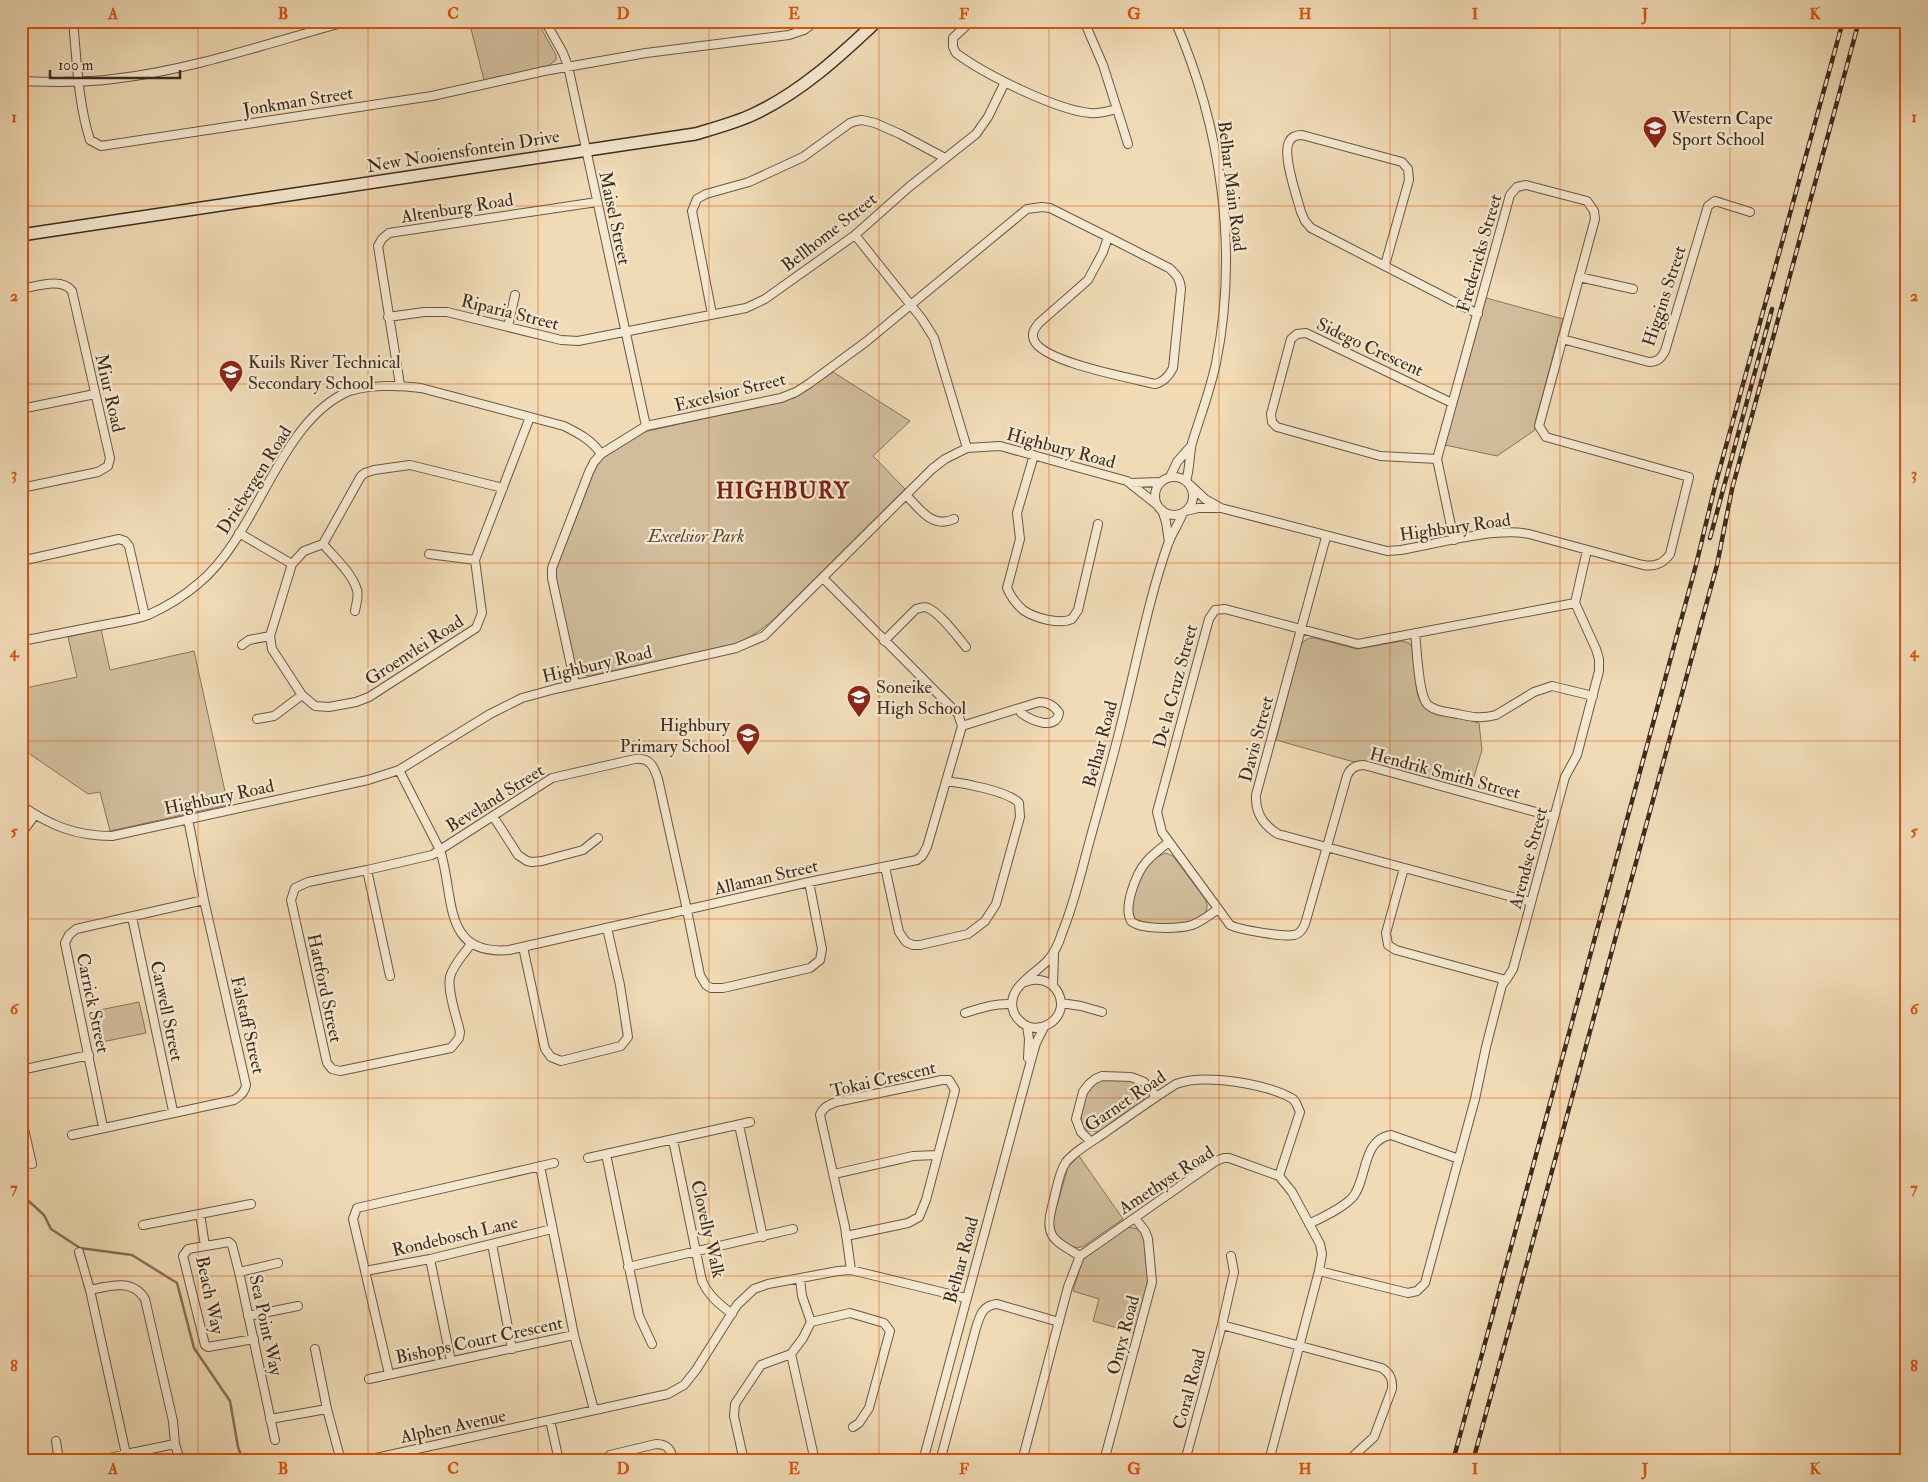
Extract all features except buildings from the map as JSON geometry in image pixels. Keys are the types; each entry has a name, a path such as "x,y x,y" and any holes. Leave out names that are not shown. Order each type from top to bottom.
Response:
{"street":[{"path":"73,21 79,82"},
{"path":"21,81 79,82 167,71 349,21"},
{"name":"Maisel Street","path":"545,21 568,66 646,426"},
{"path":"568,66 646,53 789,35 804,30 816,21"},
{"name":"New Nooiensfontein Drive","path":"21,235 695,134 754,114 782,98 814,78 878,21"},
{"path":"971,21 954,38 953,47 956,53 1005,82 1071,110 1101,113 1117,109"},
{"path":"1084,21 1103,65 1128,144"},
{"name":"Belhar Main Road","path":"1175,21 1201,91 1213,135 1226,235 1226,276 1222,325 1216,363 1206,404 1192,446"},
{"name":"Jonkman Street","path":"79,82 87,132 90,140 101,146 432,96 568,66"},
{"name":"Bellhome Street","path":"625,332 746,308 765,299 855,235 980,129 1005,82"},
{"path":"712,314 692,211 694,204 701,197 749,182 803,157 850,123 862,120 875,123 900,134 945,158"},
{"path":"1385,265 1409,180 1408,169 1402,162 1302,135 1294,136 1289,140 1287,154 1305,221 1311,228 1478,314"},
{"name":"Fredericks Street","path":"1454,540 1437,459 1510,195 1514,189 1520,186 1526,185 1587,201 1595,218 1562,339"},
{"name":"Higgins Street","path":"1562,339 1649,362 1655,362 1661,358 1665,351 1708,206 1715,201 1750,212"},
{"name":"Altenburg Road","path":"400,385 378,246 382,238 389,233 596,202"},
{"name":"Excelsior Street","path":"575,684 552,578 552,568 589,472 601,454 646,426 781,398 796,392 867,341 1028,209 1042,206 1050,208 1108,237 1170,268 1177,275 1180,281 1181,297 1173,368 1170,375 1160,383 1155,384 1054,357 1042,350 1033,338 1034,329 1039,323 1088,280 1103,252 1108,237"},
{"path":"855,235 911,305 934,338 967,448"},
{"path":"1579,277 1634,289"},
{"name":"Miur Road","path":"21,288 62,283 68,285 72,291 110,458 108,466 98,472 21,488"},
{"path":"508,327 515,295"},
{"name":"Riparia Street","path":"388,317 424,312 447,312 560,340 578,341 625,332"},
{"name":"Sidego Crescent","path":"1437,459 1380,456 1276,427 1272,422 1271,414 1290,343 1295,335 1306,333 1452,403"},
{"name":"Highbury Road","path":"1188,483 1205,499 1221,508 1387,551 1513,532 1529,534 1648,566 1663,562 1670,554 1690,477 1546,438 1542,434 1539,426 1562,339"},
{"name":"Driebergen Road","path":"21,641 145,616 182,596 210,573 226,555 295,440 322,409 345,393 362,389 400,385 421,388 564,426 581,434 596,446 601,454"},
{"path":"21,409 95,394"},
{"name":"Groenvlei Road","path":"270,636 272,649 302,695 315,706 322,708 356,702 369,697 476,628 482,614 475,560 530,417"},
{"name":"Highbury Road","path":"21,805 35,815 65,830 96,836 112,836 368,780 398,770 511,703 538,693 719,653 749,644 764,636 932,469 945,459 967,448 1000,446 1130,483 1160,482"},
{"path":"1170,477 1177,462 1192,446"},
{"path":"1188,483 1192,446"},
{"path":"1034,455 1017,513 1020,539 1007,588 1016,604 1024,611 1039,617 1061,622 1072,620 1078,610 1098,524"},
{"path":"242,645 249,640 270,636 292,564 304,552 323,544 357,482 365,472 410,465 503,488"},
{"path":"1176,476 1188,483 1192,490 1192,502 1184,512 1169,514 1159,507 1155,492 1160,482 1176,476"},
{"name":"Highbury Road","path":"1130,483 1159,507"},
{"path":"906,495 932,520 941,522 954,519"},
{"name":"Belhar Road","path":"1159,507 1166,522 1169,542"},
{"name":"Highbury Road","path":"1184,512 1198,508 1221,508"},
{"name":"Belhar Road","path":"1025,982 1044,965 1054,952 1066,923 1079,881 1169,542 1184,512"},
{"path":"239,533 292,564"},
{"name":"Davis Street","path":"1326,536 1256,795 1256,807 1264,823 1278,834 1531,902"},
{"path":"21,561 119,539 125,541 129,546 145,616"},
{"path":"323,544 349,575 355,586 358,598 355,611"},
{"path":"1575,603 1587,550"},
{"path":"429,554 475,560"},
{"path":"823,578 958,714 962,726 1020,708 1044,702 1056,708 1059,713 1058,719 1055,723 1048,724 1021,714 1020,708"},
{"name":"De la Cruz Street","path":"1327,847 1306,924 1297,934 1291,935 1241,929 1230,925 1162,832 1157,812 1210,615 1215,610 1221,609 1358,644 1575,603"},
{"name":"Arendse Street","path":"1320,1271 1408,1293 1417,1291 1424,1283 1475,1099 1502,985 1513,969 1565,777 1576,755 1599,671 1599,659 1596,649 1575,603"},
{"path":"884,641 916,609 922,607 928,608 935,614 966,647"},
{"path":"1415,633 1423,696 1428,705 1440,711 1489,718 1542,688 1552,686 1593,696"},
{"path":"257,719 274,716 302,695"},
{"name":"Allaman Street","path":"471,944 484,950 494,951 524,947 809,882 917,860 922,856 927,847 962,726"},
{"name":"Beveland Street","path":"440,850 552,778 642,758 652,764 658,779 687,910"},
{"name":"Hendrik Smith Street","path":"1327,847 1347,776 1358,765 1364,765 1554,817"},
{"path":"398,770 440,850 457,926 463,938 471,944"},
{"path":"885,867 899,932 906,942 920,946 968,934 992,912 996,904 1020,817 1019,803 1012,797 966,784 946,781"},
{"path":"21,834 35,815"},
{"path":"493,816 518,855 522,859 532,862 583,850 598,838"},
{"name":"Falstaff Street","path":"72,1135 234,1100 243,1093 246,1085 204,900 188,819"},
{"path":"1169,842 1150,858 1139,871 1127,907 1131,920 1142,927 1184,927 1199,922 1218,909"},
{"name":"Hattford Street","path":"440,850 432,855 300,884 295,888 291,900 326,1063 340,1071 350,1070 451,1048 459,1038 460,1032 450,987 450,978 471,944"},
{"path":"1404,868 1386,933 1388,945 1396,950 1506,980"},
{"path":"367,870 390,976"},
{"path":"687,910 702,980 711,988 723,988 810,968 820,960 822,949 809,882"},
{"name":"Carrick Street","path":"104,1127 65,943 69,935 76,929 204,900"},
{"name":"Carwell Street","path":"132,917 173,1112"},
{"path":"524,947 545,1049 551,1058 561,1061 621,1046 628,1037 620,985 607,928"},
{"name":"Belhar Road","path":"1053,985 1054,952"},
{"path":"1038,979 1044,980 1053,985 1059,994 1061,1004 1059,1014 1044,1027 1027,1026 1016,1017 1012,1004 1015,991 1025,982 1038,979"},
{"path":"965,1013 987,1005 1012,1004"},
{"path":"1061,1004 1081,1006 1102,1012"},
{"name":"Belhar Road","path":"1027,1026 1029,1068"},
{"name":"Belhar Road","path":"923,1461 1029,1068 1036,1043 1044,1027"},
{"path":"21,1070 89,1055"},
{"path":"1091,1142 1082,1132 1076,1119 1084,1092 1095,1079 1102,1076 1131,1077 1144,1082 1156,1096"},
{"name":"Tokai Crescent","path":"846,1236 908,1223 917,1219 926,1200 955,1090 953,1084 946,1079 826,1106 820,1115 834,1174 852,1270"},
{"name":"Garnet Road","path":"1080,1256 1053,1238 1049,1223 1064,1166 1070,1158 1091,1142 1176,1084 1190,1080 1246,1083 1293,1099 1300,1112 1279,1176"},
{"path":"21,1116 32,1164"},
{"path":"588,1158 750,1122"},
{"path":"739,1125 762,1236"},
{"path":"1309,1224 1347,1202 1354,1195 1372,1147 1380,1138 1390,1135 1459,1159"},
{"name":"Clovelly Walk","path":"673,1140 702,1281 716,1301 732,1314"},
{"path":"606,1154 639,1316 652,1344"},
{"path":"834,1174 913,1156 937,1155"},
{"name":"Amethyst Road","path":"1080,1256 1216,1161 1224,1158 1235,1159 1279,1176"},
{"name":"Bishops Court Crescent","path":"389,1374 353,1219 358,1208 554,1163"},
{"name":"Bishops Court Crescent","path":"540,1166 574,1335 594,1410"},
{"path":"1269,1461 1320,1271 1322,1250 1289,1188 1279,1176"},
{"path":"143,1225 251,1204"},
{"path":"200,1214 205,1246"},
{"name":"Onyx Road","path":"1104,1461 1152,1282 1148,1239 1135,1218"},
{"name":"Rondebosch Lane","path":"365,1271 492,1244 552,1228"},
{"path":"628,1267 793,1229"},
{"name":"Sea Point Way","path":"205,1246 231,1243 254,1339 275,1440"},
{"path":"492,1244 512,1349"},
{"name":"Beach Way","path":"205,1246 188,1249 184,1256 203,1342 208,1347 254,1339"},
{"path":"79,1252 90,1290 126,1454"},
{"path":"1022,1461 1068,1288 1080,1256"},
{"name":"Coral Road","path":"1186,1461 1234,1272 1231,1256"},
{"path":"430,1258 451,1361"},
{"path":"239,1272 278,1263"},
{"path":"852,1270 966,1298"},
{"name":"Alphen Avenue","path":"362,1461 668,1394 684,1385 696,1370 738,1305 754,1289 768,1284 852,1270"},
{"path":"744,1461 734,1416 735,1404 761,1364 791,1354 803,1338 811,1322 802,1296 800,1278"},
{"path":"90,1290 120,1284 135,1289 146,1299 180,1461"},
{"path":"940,1461 976,1328 984,1309 988,1305 1003,1305 1059,1322"},
{"path":"248,1316 298,1306"},
{"path":"811,1322 850,1313 884,1323 890,1331 869,1408 859,1423 853,1427"},
{"path":"1222,1325 1382,1368 1389,1373 1392,1377 1392,1389 1377,1432 1372,1440 1348,1461"},
{"name":"Bishops Court Crescent","path":"369,1379 574,1335"},
{"path":"315,1349 327,1408 341,1461"},
{"path":"791,1354 815,1461"},
{"path":"270,1419 327,1408"},
{"path":"550,1420 559,1461"},
{"path":"56,1442 59,1461"},
{"path":"106,1459 175,1444"},
{"path":"605,1461 610,1455 663,1444 670,1449 674,1461"}],"green space":[{"path":"469,21 537,21 556,55 556,60 548,66 484,80"},
{"path":"1486,298 1563,319 1535,423 1535,430 1497,456 1445,445"},
{"name":"Excelsior Park","path":"833,372 910,421 873,456 905,489 774,619 749,637 731,645 589,676 580,672 573,659 556,578 556,570 595,469 603,458 644,432 794,398"},
{"path":"101,629 110,670 194,651 228,805 110,831 100,792 88,794 21,748 21,689 77,677 68,637"},
{"path":"1310,638 1357,649 1402,641 1409,643 1415,659 1418,696 1423,704 1430,710 1479,723 1482,750 1470,790 1362,761 1354,762 1276,740 1300,647 1304,641"},
{"path":"1166,853 1173,856 1205,899 1207,909 1202,916 1192,921 1165,924 1140,921 1133,917 1132,909 1135,889 1151,863"},
{"path":"139,1002 146,1033 97,1043 90,1012"},
{"path":"1102,1079 1137,1081 1144,1087 1146,1093 1142,1102 1099,1132 1088,1131 1083,1126 1081,1120 1082,1106 1091,1087"},
{"path":"1079,1156 1123,1219 1084,1246 1076,1247 1069,1245 1055,1235 1052,1222 1068,1167"},
{"path":"1128,1227 1138,1229 1145,1238 1149,1272 1148,1285 1135,1333 1093,1321 1099,1299 1073,1291 1082,1262 1086,1256"}],"waterway":[{"path":"21,1194 44,1215 51,1229 80,1248 132,1255 177,1283 194,1348 230,1401 238,1447 243,1461"}],"railway":[{"path":"1453,1461 1696,565 1715,486 1843,21"},
{"path":"1473,1461 1717,565 1732,489 1859,21"},
{"path":"1710,538 1772,309"}],"place":[{"name":"Western Cape Sport School","path":"1655,149"},
{"name":"Kuils River Technical Secondary School","path":"231,393"},
{"name":"Soneike High School","path":"859,718"},
{"name":"Highbury Primary School","path":"748,756"}],"district":[{"name":"HIGHBURY","path":"783,490"}]}
